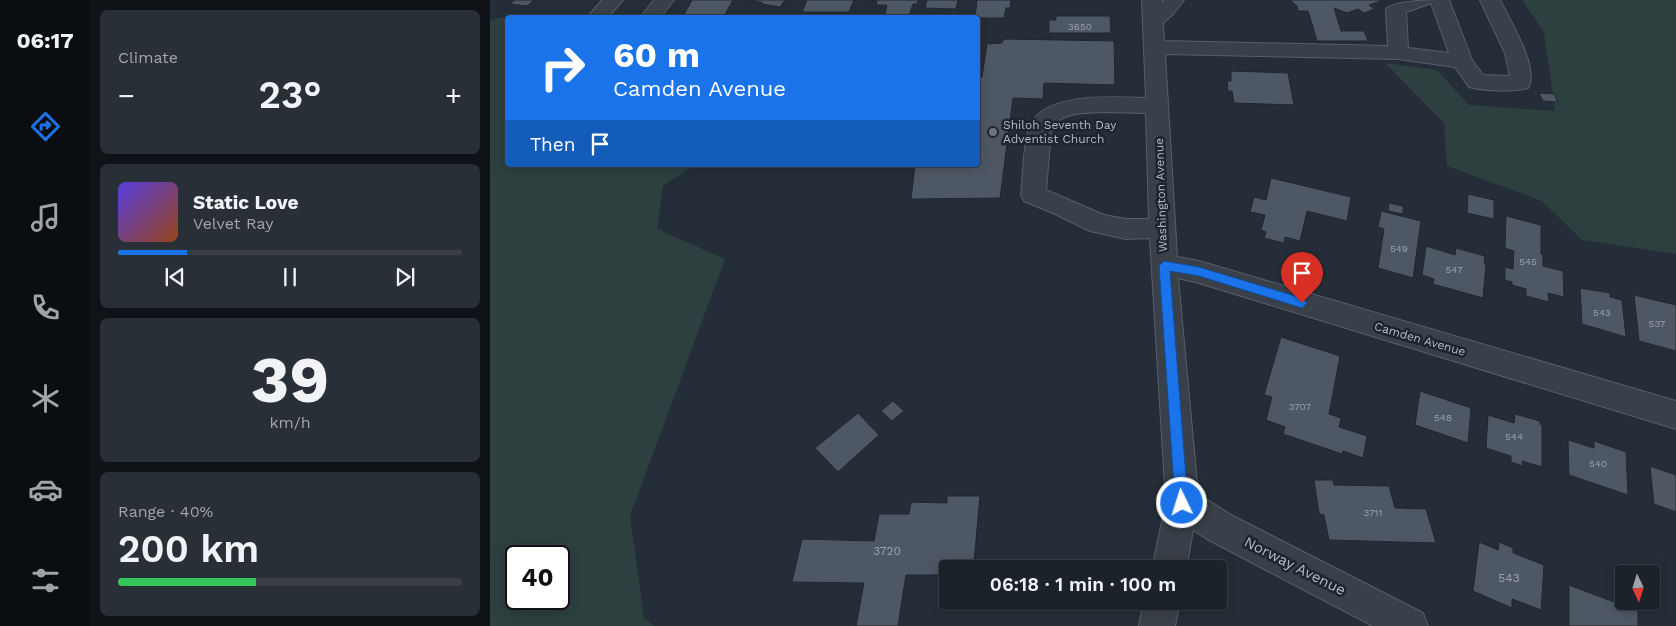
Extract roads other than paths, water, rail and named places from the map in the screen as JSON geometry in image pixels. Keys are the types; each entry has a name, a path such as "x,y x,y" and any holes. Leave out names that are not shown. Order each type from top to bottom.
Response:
{"street":[{"path":"599,15 614,0"},
{"path":"652,15 664,0"},
{"path":"1153,23 1174,0"},
{"path":"1398,53 1396,9 1422,0"},
{"path":"1439,0 1462,61 1477,82 1520,83 1522,76 1516,59 1490,0"},
{"path":"1153,23 1462,61"},
{"name":"Washington Avenue","path":"1153,23 1164,266 1182,503 1170,560"},
{"path":"1157,106 1114,105 1074,108 1055,113 1044,120 1040,130 1033,195 1062,206 1099,224 1126,229 1162,228"},
{"name":"Camden Avenue","path":"1164,266 1199,272 1676,415"},
{"name":"Norway Avenue","path":"1182,503 1220,527 1410,626"},
{"path":"1157,626 1160,610"}],"place":[{"name":"Shiloh Seventh Day Adventist Church","path":"993,132"}]}
